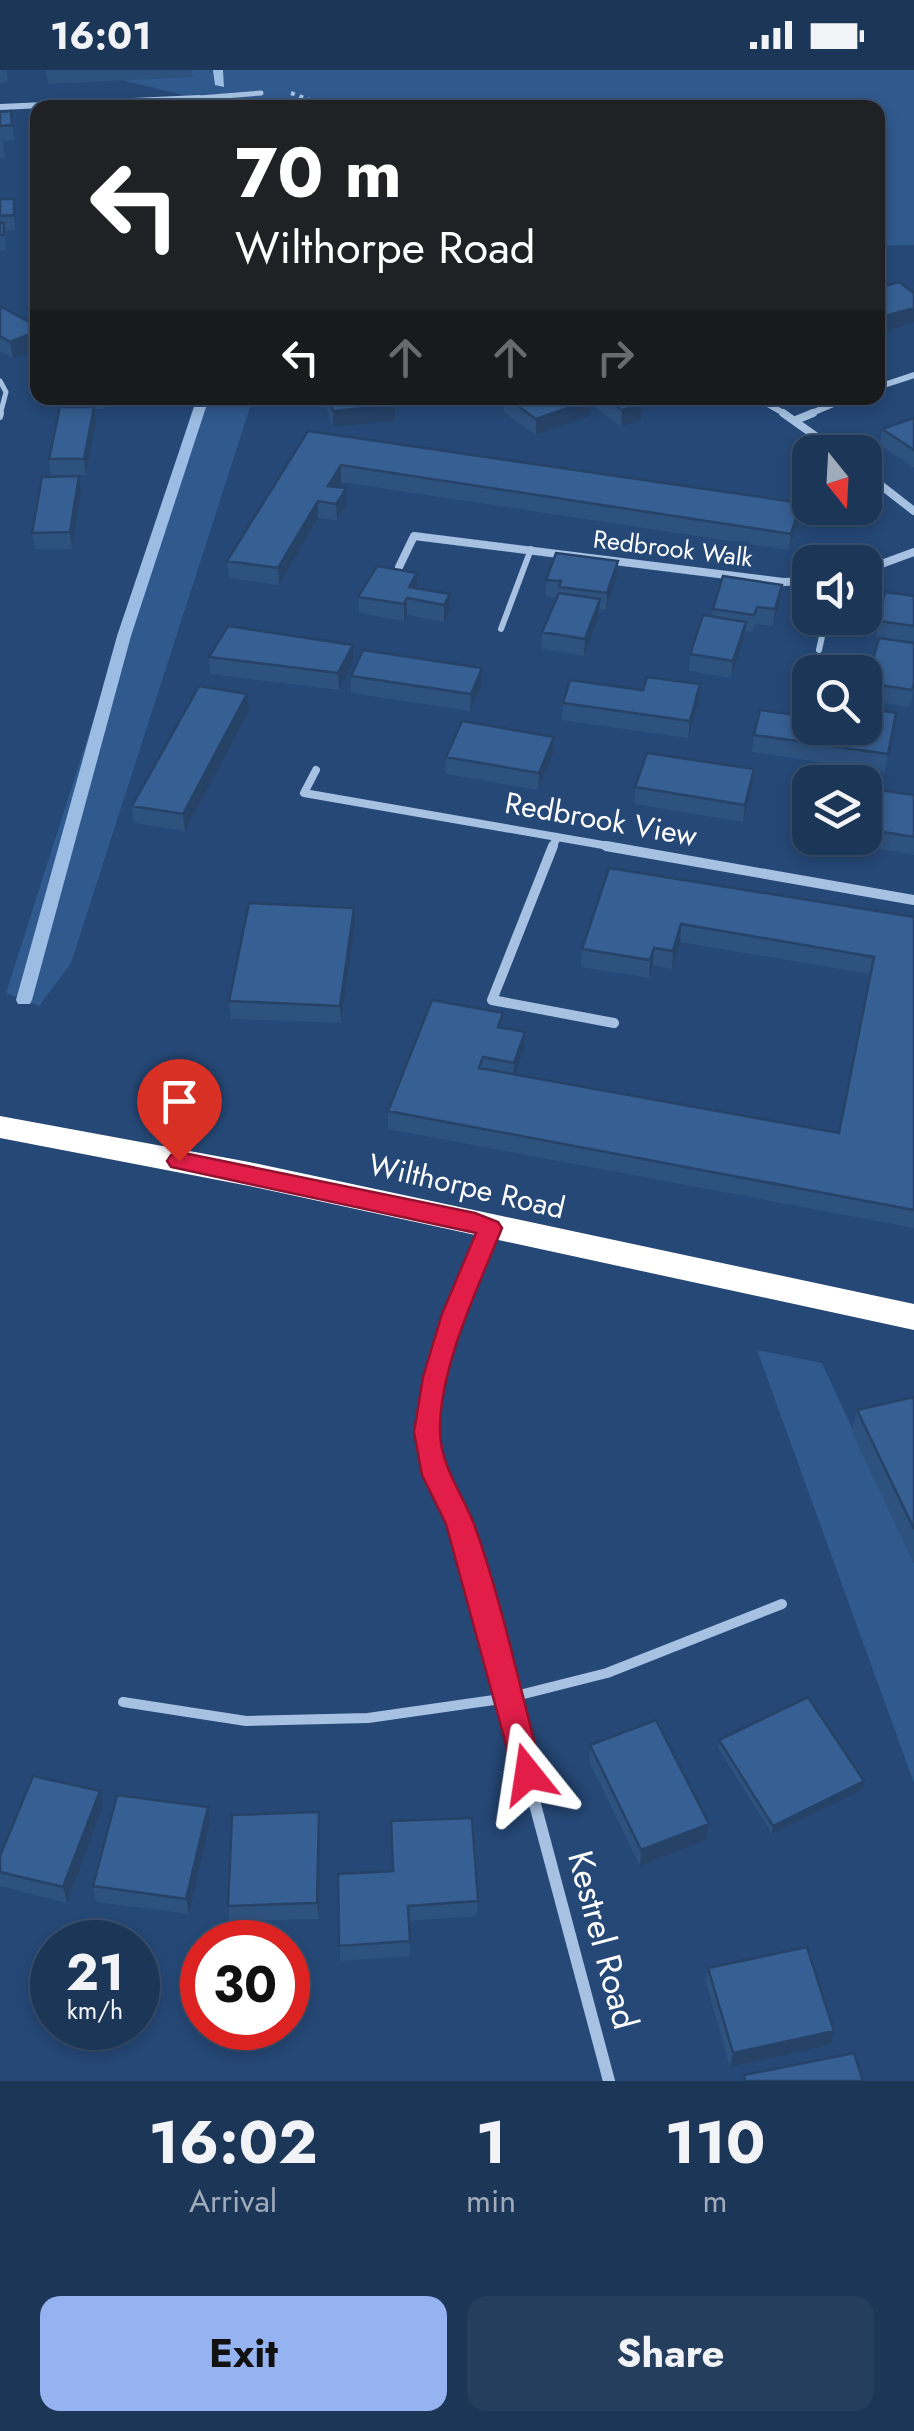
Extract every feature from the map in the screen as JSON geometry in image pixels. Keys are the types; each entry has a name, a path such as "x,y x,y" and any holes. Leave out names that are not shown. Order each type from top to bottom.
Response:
{"highway":[{"name":"Wilthorpe Road","path":"2,1128 250,1174 914,1317"}],"street":[{"path":"155,100 199,98"},
{"path":"0,107 30,106"},
{"path":"885,385 914,375"},
{"path":"769,405 816,435"},
{"path":"796,420 831,405"},
{"path":"882,486 914,511"},
{"name":"Redbrook Walk","path":"399,567 414,536 792,582"},
{"path":"882,564 914,552"},
{"name":"Redbrook View","path":"316,770 304,793 914,900"},
{"path":"557,837 492,1000 614,1023"},
{"name":"Kestrel Road","path":"490,1228 455,1314 436,1377 427,1432 436,1475 460,1524 608,2081"}],"lane":[{"path":"199,98 260,94"},
{"path":"0,381 6,392 0,417"},
{"path":"500,629 531,549"},
{"path":"819,650 822,635"},
{"path":"123,1702 246,1721 368,1718 508,1698 607,1673 782,1604"}],"shaded area":[{"path":"119,70 914,70 914,245 885,246 885,100 202,100 119,79"},
{"path":"194,405 251,405 71,963 39,1006 6,993"},
{"path":"757,1350 822,1363 914,1563 914,1783"}],"building":[{"path":"11,111 12,125 0,126 0,112"},
{"path":"0,199 14,199 14,215 0,216"},
{"path":"899,282 914,293 914,308 885,316 885,286"},
{"path":"0,306 30,323 30,334 10,342 0,336"},
{"path":"331,405 395,405 333,411"},
{"path":"517,405 577,405 536,419"},
{"path":"60,407 94,407 84,459 49,459"},
{"path":"914,418 914,450 882,429"},
{"path":"308,431 792,502 791,534 341,465 328,486 346,488 341,497 336,504 318,501 278,568 227,561"},
{"path":"79,476 70,532 32,533 42,477"},
{"path":"556,553 618,561 607,593 559,587 561,581 546,580"},
{"path":"377,566 417,573 409,587 450,594 444,605 407,598 404,604 358,597"},
{"path":"723,576 782,585 775,609 757,607 754,615 713,609"},
{"path":"885,592 914,596 914,626 882,621"},
{"path":"559,593 600,599 585,639 542,632"},
{"path":"703,615 746,622 733,661 690,654"},
{"path":"228,626 353,645 338,673 209,657"},
{"path":"879,638 914,643 912,690 882,685 882,655 874,655"},
{"path":"363,650 482,668 471,694 351,676"},
{"path":"647,677 700,684 690,721 563,703 570,680 643,690"},
{"path":"199,686 247,694 183,814 132,806"},
{"path":"760,710 792,714 792,740 754,735"},
{"path":"882,711 896,713 888,754 825,745 882,745"},
{"path":"462,721 554,737 539,773 446,757"},
{"path":"647,753 754,769 745,805 635,787"},
{"path":"882,790 914,795 914,837 882,832"},
{"path":"609,868 914,917 914,1210 388,1111 432,1000 503,1013 498,1027 525,1032 514,1063 483,1057 479,1068 839,1133 874,957 681,924 673,951 654,948 650,960 582,949"},
{"path":"249,903 354,908 340,1006 229,1001"},
{"path":"914,1397 914,1529 857,1410"},
{"path":"808,1697 864,1781 773,1826 719,1740"},
{"path":"656,1720 709,1824 641,1850 590,1745"},
{"path":"33,1776 100,1791 63,1887 0,1872 0,1856"},
{"path":"117,1795 208,1807 186,1899 93,1886"},
{"path":"319,1812 317,1903 228,1906 232,1815"},
{"path":"472,1818 478,1901 408,1906 410,1941 339,1946 338,1874 393,1871 391,1821"},
{"path":"807,1947 834,2031 733,2053 708,1968"},
{"path":"854,2053 863,2081 745,2081 744,2075"}],"waterway":[{"path":"218,70 220,85"},
{"path":"24,1000 124,636 201,405"}],"route":[{"path":"179,1161 490,1228 455,1314 436,1377 427,1432 436,1475 460,1524 528,1774"}]}
